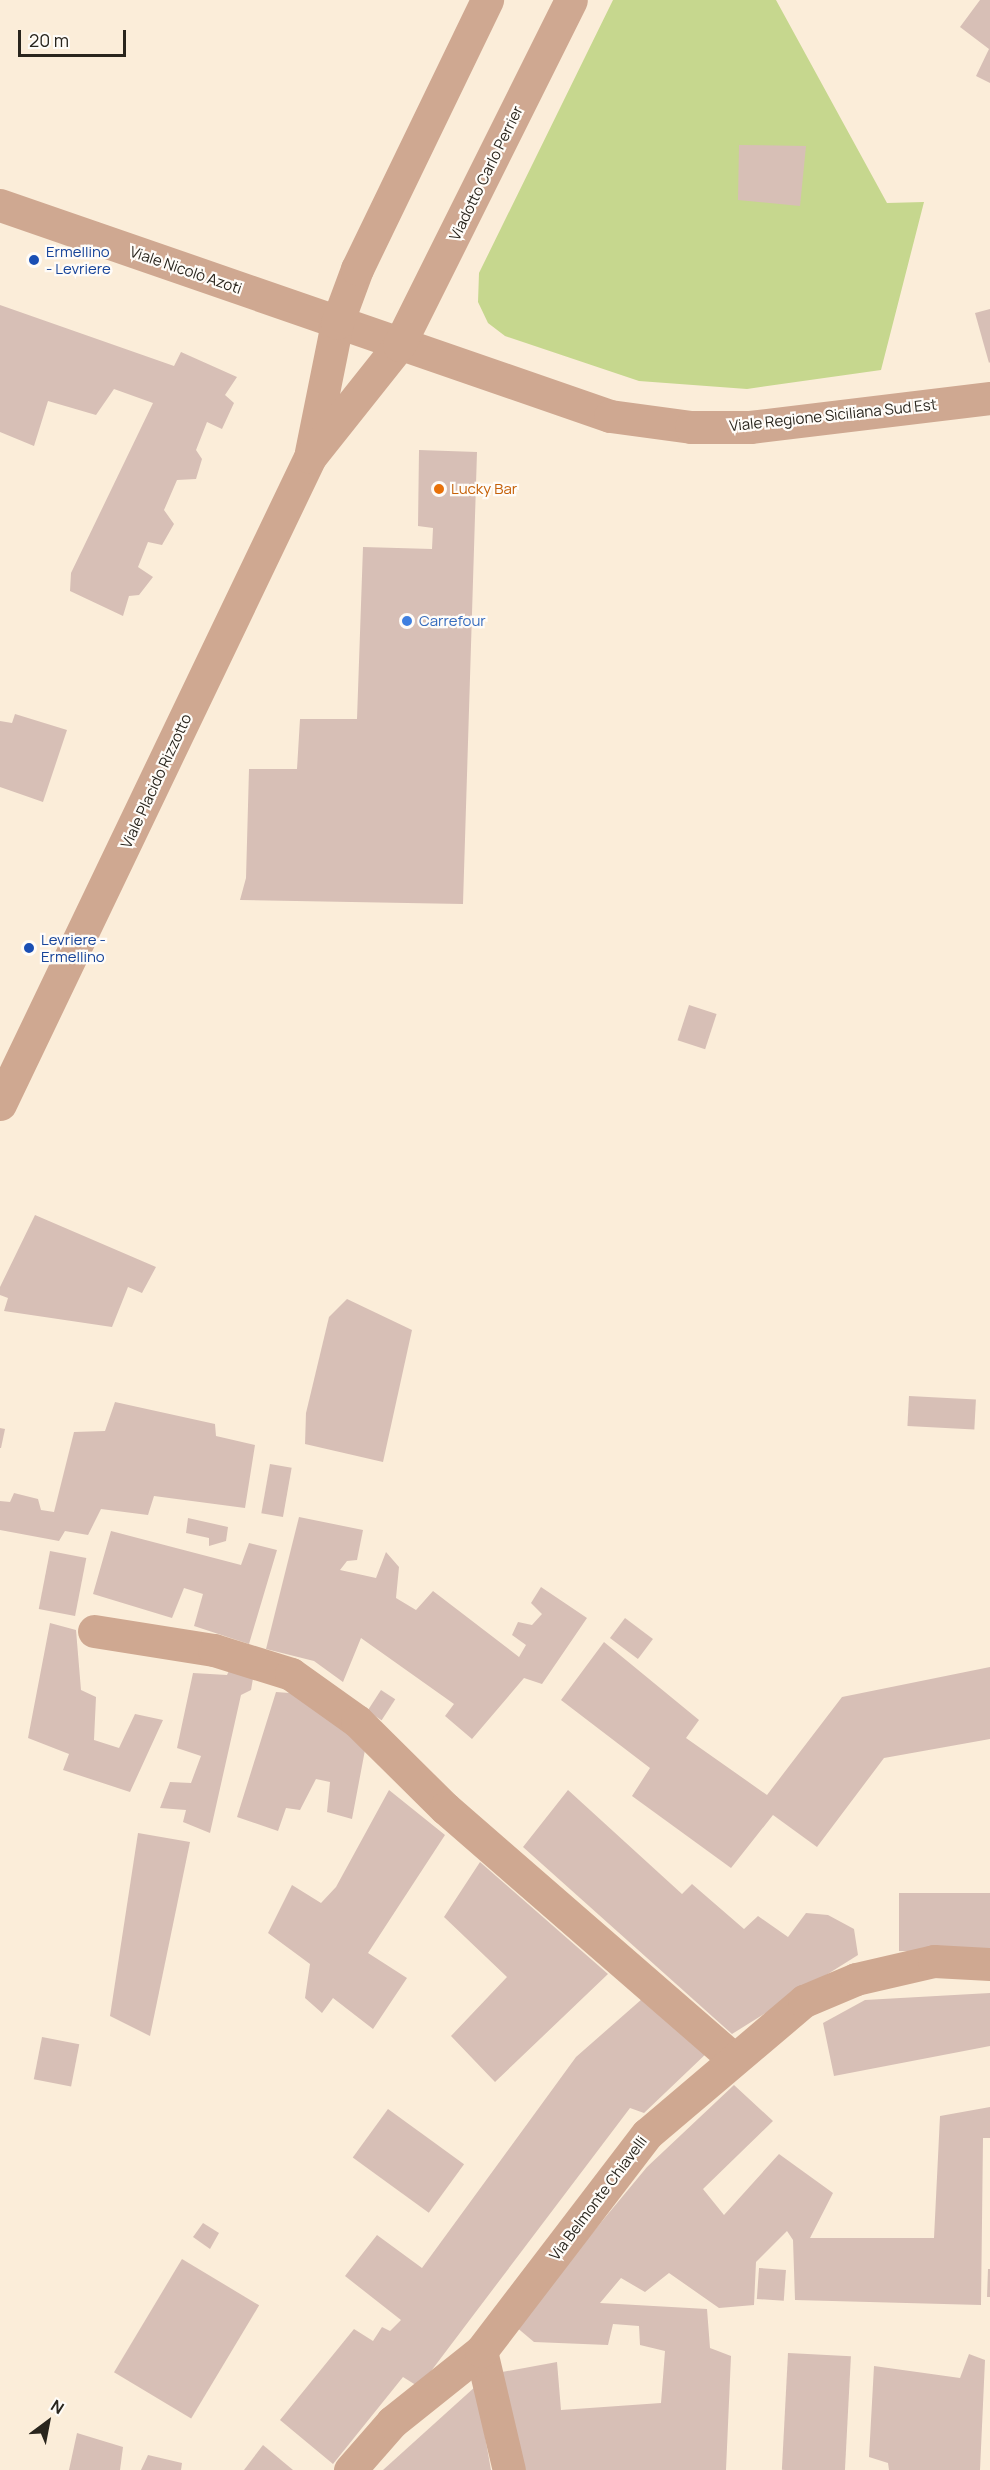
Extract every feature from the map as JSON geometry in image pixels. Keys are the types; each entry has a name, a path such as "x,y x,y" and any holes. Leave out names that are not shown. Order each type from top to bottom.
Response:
{"street":[{"path":"310,457 337,323 357,268 487,0"},
{"name":"Viadotto Carlo Perrier","path":"310,457 399,345 571,0"},
{"name":"Viale Nicolò Azoti","path":"0,205 399,345"},
{"name":"Viale Regione Siciliana Sud Est","path":"399,345 610,416 691,427 750,427 990,398"},
{"name":"Viale Placido Rizzotto","path":"0,1104 310,457"},
{"path":"94,1631 214,1650 291,1674 357,1721 453,1815 734,2059"},
{"name":"Via Belmonte Chiavelli","path":"350,2470 392,2422 481,2351 647,2134 804,2001 856,1979 934,1961 990,1964"},
{"path":"481,2351 509,2470"}],"green space":[{"path":"613,0 776,0 887,203 924,202 881,370 747,389 639,381 505,336 488,323 478,302 479,273"}],"building":[{"path":"980,0 990,0 990,83 976,76 989,49 960,27"},
{"path":"739,145 806,146 800,206 738,200"},
{"path":"0,305 174,366 181,352 237,377 225,395 234,403 222,429 207,422 196,450 202,459 196,479 177,480 164,510 174,524 162,545 148,542 138,567 153,577 139,595 129,596 123,616 70,591 71,573 153,403 114,389 96,415 48,401 34,446 0,432"},
{"path":"990,309 990,362 989,363 975,313"},
{"path":"419,450 477,452 463,904 240,900 246,878 249,769 297,769 300,719 357,719 363,547 432,549 433,528 418,526"},
{"path":"15,714 67,730 43,802 0,787 0,721 12,723"},
{"path":"689,1005 717,1014 705,1049 678,1040"},
{"path":"35,1215 156,1267 142,1293 128,1287 112,1327 4,1311 8,1298 0,1295 0,1287"},
{"path":"347,1299 412,1330 383,1462 305,1444 306,1413 329,1317"},
{"path":"909,1396 976,1400 974,1429 907,1426"},
{"path":"115,1402 215,1424 216,1436 255,1445 245,1508 154,1496 148,1515 101,1509 88,1535 65,1531 59,1541 0,1530 0,1501 10,1502 14,1493 38,1499 41,1510 54,1512 74,1432 105,1431"},
{"path":"0,1428 5,1429 1,1448 0,1448"},
{"path":"270,1464 292,1468 283,1517 261,1513"},
{"path":"299,1517 363,1530 357,1560 347,1561 340,1570 376,1578 386,1552 399,1567 396,1598 416,1610 433,1591 519,1657 526,1645 512,1635 518,1622 532,1625 542,1614 531,1603 541,1587 587,1618 542,1684 524,1678 472,1739 445,1716 454,1704 361,1638 343,1682 314,1661 266,1649"},
{"path":"188,1518 228,1527 226,1541 209,1546 209,1538 186,1533"},
{"path":"111,1531 241,1565 249,1543 277,1550 249,1644 194,1626 203,1594 184,1588 172,1618 93,1594"},
{"path":"50,1551 86,1558 75,1616 39,1609"},
{"path":"625,1618 653,1639 638,1659 610,1638"},
{"path":"50,1623 76,1630 81,1690 96,1697 94,1740 119,1748 135,1714 163,1720 130,1792 63,1770 69,1754 28,1738"},
{"path":"604,1642 699,1720 686,1738 767,1795 842,1697 990,1667 990,1739 884,1758 817,1847 773,1815 731,1868 632,1796 650,1768 561,1700"},
{"path":"234,1660 255,1667 251,1690 241,1695 210,1833 183,1822 186,1810 160,1808 170,1782 191,1783 201,1756 177,1748 193,1673 227,1675"},
{"path":"381,1690 395,1699 382,1720 367,1711"},
{"path":"276,1692 303,1694 365,1750 352,1819 327,1812 330,1782 316,1779 300,1810 286,1808 278,1831 237,1817"},
{"path":"389,1790 445,1835 368,1953 407,1978 373,2029 333,1998 322,2013 305,1998 310,1964 268,1933 292,1885 321,1903 336,1887"},
{"path":"568,1790 682,1894 692,1884 744,1929 758,1916 788,1937 806,1913 828,1915 854,1929 858,1955 732,2034 523,1847"},
{"path":"138,1833 190,1842 150,2036 110,2016"},
{"path":"480,1862 608,1974 495,2082 451,2036 507,1977 444,1917"},
{"path":"899,1893 990,1893 990,1951 899,1951"},
{"path":"990,1993 990,2046 834,2076 823,2023 865,2000"},
{"path":"642,1999 710,2050 644,2113 630,2108 419,2387 403,2377 333,2464 280,2420 354,2329 373,2341 382,2327 390,2331 401,2320 345,2276 377,2235 422,2268 576,2057"},
{"path":"42,2037 79,2044 71,2086 34,2079"},
{"path":"734,2085 773,2121 703,2189 724,2215 779,2154 833,2193 810,2238 934,2238 940,2116 990,2107 990,2138 983,2138 981,2305 795,2300 793,2240 787,2231 756,2262 754,2305 719,2308 669,2273 645,2292 621,2278 600,2303 707,2309 710,2348 731,2356 726,2470 521,2470 502,2372 557,2362 561,2410 661,2403 665,2351 640,2345 639,2326 613,2324 608,2345 534,2342 515,2326 647,2167"},
{"path":"388,2109 464,2164 429,2213 353,2158"},
{"path":"203,2223 219,2233 210,2249 193,2237"},
{"path":"182,2259 259,2305 191,2418 114,2372"},
{"path":"759,2268 786,2270 784,2301 757,2299"},
{"path":"988,2269 990,2269 990,2297 987,2297"},
{"path":"788,2353 851,2356 845,2470 782,2470"},
{"path":"969,2354 985,2360 980,2470 889,2470 888,2463 869,2457 874,2366 960,2378"},
{"path":"476,2386 491,2470 383,2470"},
{"path":"77,2433 123,2447 120,2470 69,2470"},
{"path":"263,2445 293,2470 244,2470"},
{"path":"148,2455 182,2463 181,2470 141,2470"}],"place":[{"name":"Ermellino - Levriere","path":"34,260"},
{"name":"Lucky Bar","path":"439,489"},
{"name":"Carrefour","path":"407,621"},
{"name":"Levriere - Ermellino","path":"29,948"}]}
